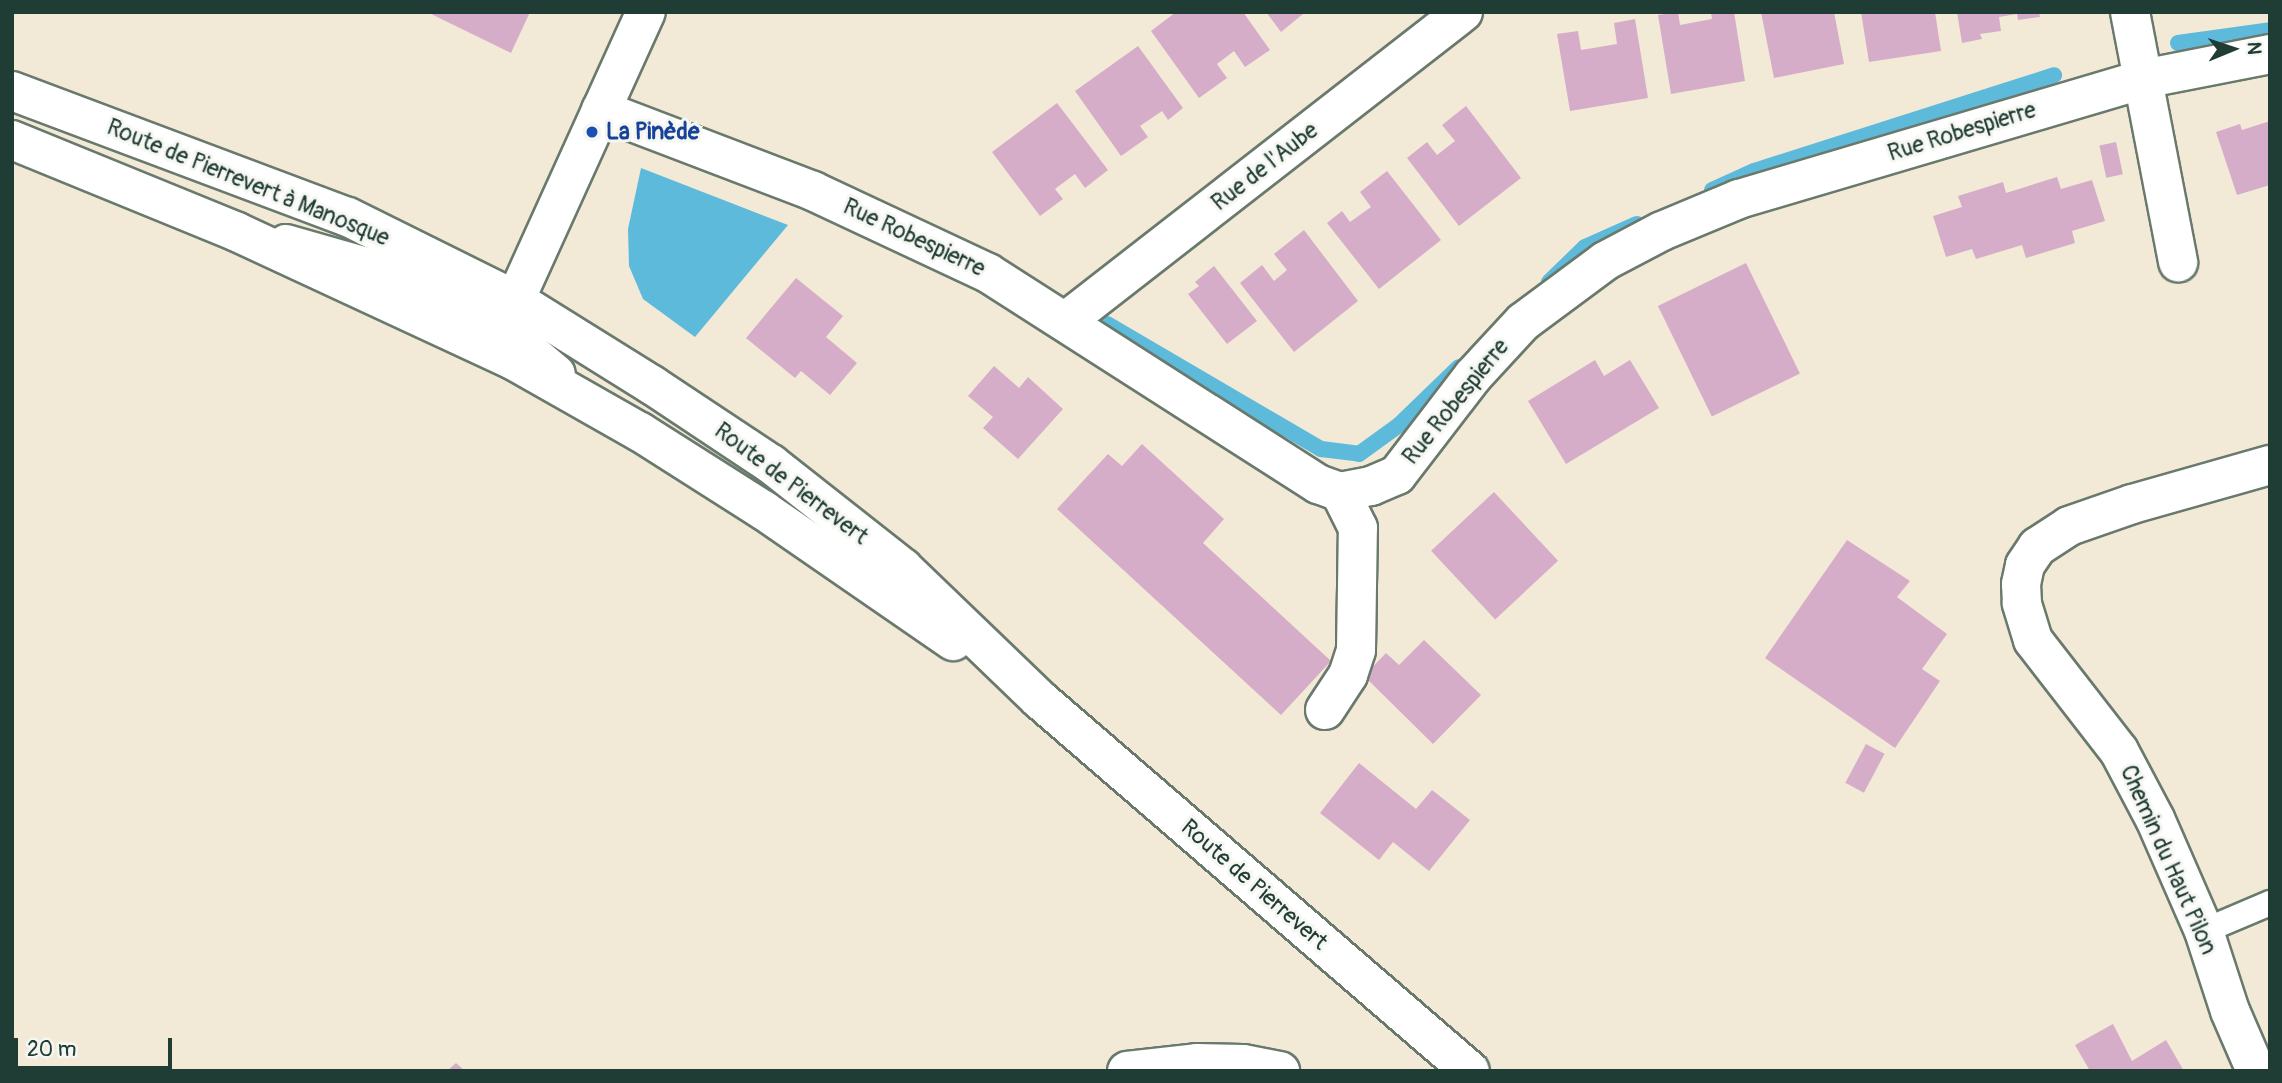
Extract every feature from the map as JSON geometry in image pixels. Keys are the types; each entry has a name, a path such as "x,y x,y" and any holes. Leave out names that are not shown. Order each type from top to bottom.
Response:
{"street":[{"path":"12,140 237,232 510,330 601,110 646,12"},
{"name":"Rue de l'Aube","path":"1066,321 1463,12"},
{"path":"2130,12 2178,262"},
{"name":"Rue Robespierre","path":"601,110 813,191 988,273 1318,484 1340,492 1371,486 1397,475 1473,376 1523,322 1605,261 1662,231 1739,199 2143,79 2270,54"},
{"name":"Route de Pierrevert à Manosque","path":"12,91 348,217 510,330"},
{"name":"Route de Pierrevert","path":"510,330 585,400 763,510 1039,699"},
{"name":"Route de Pierrevert","path":"510,330 652,385 771,464 903,568 1039,699 1470,1071"},
{"name":"Chemin du Haut Pilon","path":"2256,1071 2230,1011 2204,932 2155,819 2119,751 2033,640 2022,603 2021,584 2025,565 2037,547 2069,526 2132,504 2270,465"},
{"path":"1325,710 1348,675 1356,650 1359,541 1354,515 1340,492"},
{"path":"1127,1071 1196,1063 1243,1064 1280,1071"}],"lane":[{"path":"2204,932 2270,903"}],"water":[{"path":"641,168 788,225 695,337 643,299 629,266 628,229"}],"building":[{"path":"427,12 530,12 511,53"},
{"path":"1176,12 1243,12 1270,50 1245,67 1234,51 1217,64 1227,78 1199,98 1151,31"},
{"path":"1266,12 1301,12 1303,14 1281,32"},
{"path":"1678,12 1680,25 1712,19 1711,12 1734,12 1745,81 1671,94 1658,15"},
{"path":"1761,12 1834,12 1844,64 1774,78"},
{"path":"1861,12 1935,12 1941,51 1869,62"},
{"path":"1957,12 2039,12 2040,17 2018,20 2017,14 1999,17 2001,31 1980,34 1982,39 1962,43"},
{"path":"1635,19 1648,98 1570,111 1557,34 1578,31 1581,50 1617,44 1614,23"},
{"path":"1138,46 1183,108 1168,120 1162,111 1140,126 1148,137 1121,156 1075,91"},
{"path":"1057,103 1108,170 1085,188 1075,174 1055,189 1063,199 1040,216 992,152"},
{"path":"1466,106 1521,178 1459,226 1407,158 1427,142 1437,155 1455,141 1442,125"},
{"path":"2270,121 2270,185 2237,195 2216,132 2240,124 2242,130"},
{"path":"2116,142 2123,174 2106,178 2099,146"},
{"path":"1387,171 1441,240 1379,289 1327,223 1342,211 1350,222 1371,207 1360,192"},
{"path":"2057,177 2061,189 2092,180 2105,221 2072,231 2075,243 2026,258 2022,245 1976,259 1972,249 1946,257 1933,216 1962,207 1958,196 2003,182 2006,193"},
{"path":"1304,230 1358,301 1294,352 1240,283 1262,265 1274,281 1287,270 1274,254"},
{"path":"1746,263 1800,374 1712,417 1658,306"},
{"path":"1214,266 1257,321 1227,344 1188,294 1199,286 1195,282"},
{"path":"796,278 843,316 826,337 857,363 830,395 801,371 795,378 746,338"},
{"path":"1595,360 1604,376 1630,360 1659,408 1566,464 1528,401"},
{"path":"994,366 1019,388 1028,377 1063,409 1018,459 983,428 993,417 968,396"},
{"path":"1142,444 1224,519 1203,543 1331,661 1281,715 1057,509 1108,454 1122,466"},
{"path":"1494,492 1558,561 1495,619 1431,551"},
{"path":"1847,540 1910,581 1897,597 1947,634 1922,669 1940,681 1895,748 1765,658"},
{"path":"1424,640 1481,695 1433,744 1364,676 1386,653 1399,665"},
{"path":"1866,744 1885,754 1864,793 1845,783"},
{"path":"1359,763 1416,809 1432,790 1470,820 1429,871 1393,842 1379,860 1320,813"},
{"path":"2113,1024 2132,1061 2166,1040 2184,1071 2090,1071 2075,1045"},
{"path":"456,1063 465,1071 447,1071"}],"waterway":[{"path":"2178,43 2270,30"},
{"path":"1712,190 1754,171 2054,75"},
{"path":"1549,282 1585,247 1637,224"},
{"path":"1107,324 1321,449 1359,454 1399,425 1459,367"}],"place":[{"name":"La Pinède","path":"592,132"}]}
